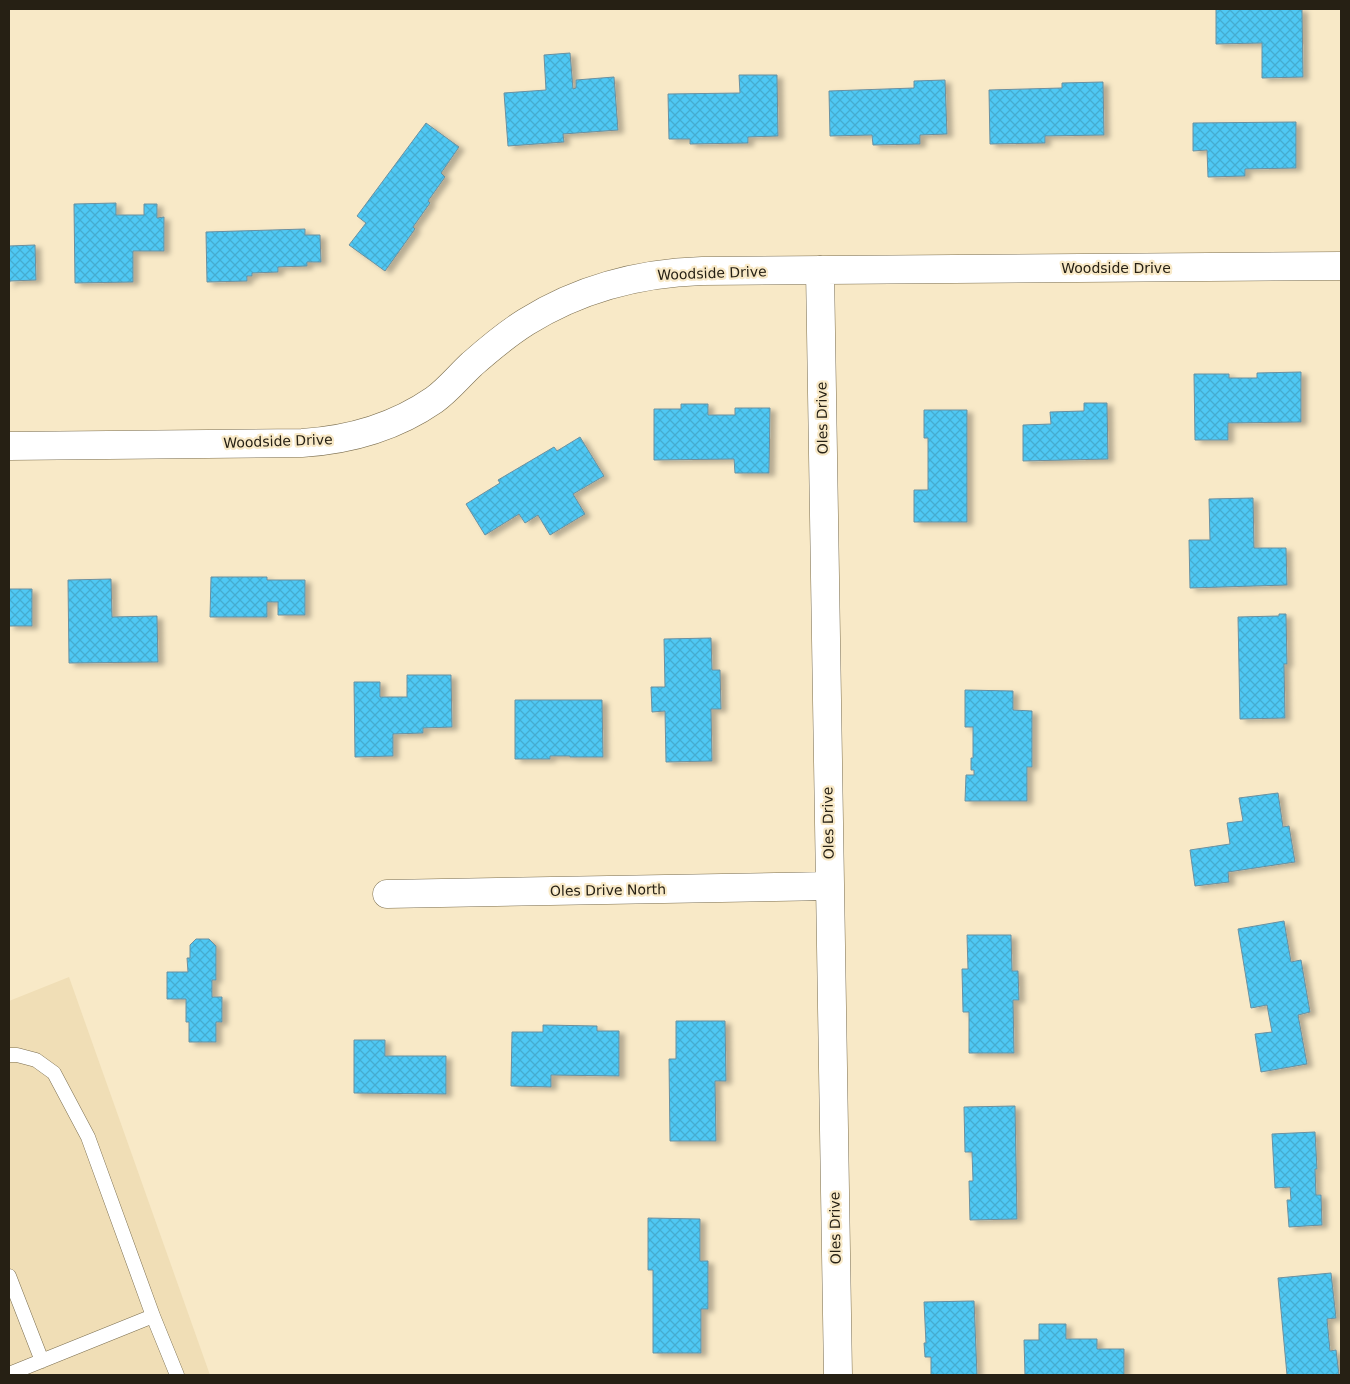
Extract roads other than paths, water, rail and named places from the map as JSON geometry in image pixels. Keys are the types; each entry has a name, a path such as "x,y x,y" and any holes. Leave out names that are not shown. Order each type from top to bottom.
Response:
{"street":[{"name":"Woodside Drive","path":"9,446 302,443 343,438 370,432 396,422 433,400 498,342 548,310 571,298 622,281 674,272 1341,266"},
{"name":"Oles Drive","path":"820,270 838,1375"},
{"name":"Oles Drive North","path":"387,894 829,886"}],"lane":[{"path":"9,1054 18,1054 36,1060 54,1073 88,1137 176,1375"},
{"path":"9,1276 42,1360"},
{"path":"9,1374 153,1316"}]}
